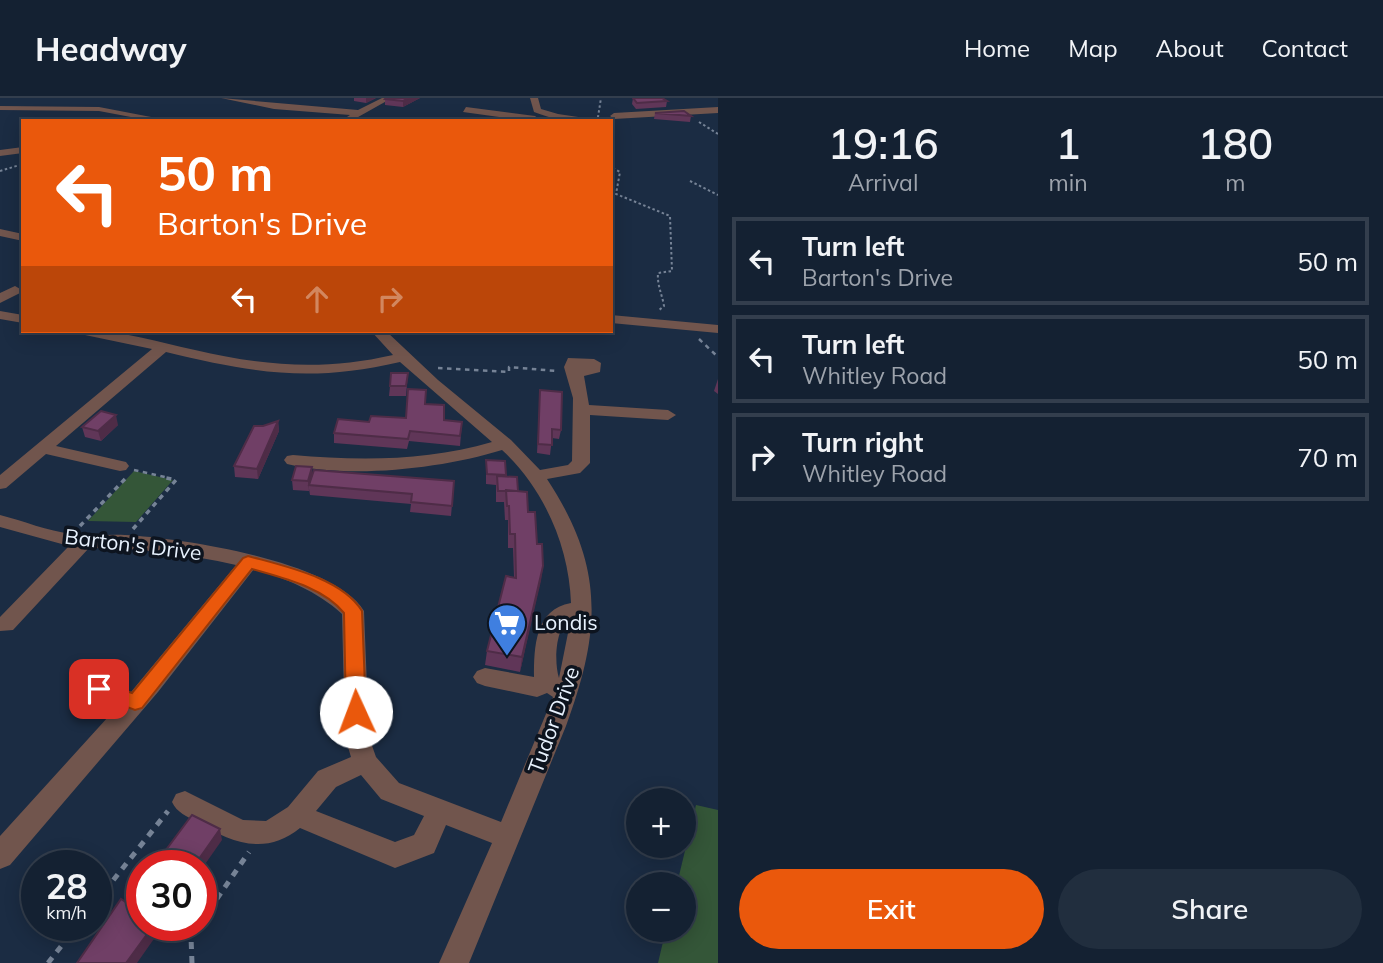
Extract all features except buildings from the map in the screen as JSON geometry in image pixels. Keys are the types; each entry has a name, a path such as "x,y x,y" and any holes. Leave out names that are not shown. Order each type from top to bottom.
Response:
{"street":[{"path":"225,98 274,107 359,113"},
{"path":"348,119 388,98"},
{"path":"560,105 535,101 537,110 547,115 581,118"},
{"path":"708,102 718,104"},
{"path":"0,108 102,110 156,119"},
{"path":"87,119 102,110"},
{"path":"466,110 529,119"},
{"path":"614,116 718,110"},
{"path":"538,119 547,115"},
{"path":"0,153 21,150"},
{"path":"0,232 21,237"},
{"path":"0,299 15,290"},
{"path":"0,315 21,319"},
{"path":"613,319 718,330"},
{"path":"95,333 235,364 314,371 407,362"},
{"name":"Tudor Drive","path":"380,333 407,362 505,444 536,476 559,514 578,563 582,610 579,647 566,694 509,837 454,963"},
{"path":"0,484 163,347"},
{"path":"536,476 574,469 581,463 577,373"},
{"path":"580,409 668,415"},
{"path":"293,460 391,465 469,456 505,444"},
{"path":"42,448 127,468"},
{"name":"Barton's Drive","path":"0,522 76,541 166,545 248,562 292,575 341,597 353,611 357,737 365,762 390,791 509,837"},
{"path":"5,625 76,541"},
{"path":"0,856 135,703 248,562"},
{"path":"485,677 537,688 546,681 548,636 554,619 569,610 582,610"},
{"path":"546,681 566,694"},
{"path":"99,689 135,703"},
{"path":"185,802 252,836 266,836 284,828 327,779 365,762"},
{"path":"297,815 395,855 424,844 439,811"}],"path":[{"path":"598,117 601,98"},
{"path":"581,118 614,116"},
{"path":"0,171 20,168"},
{"path":"613,168 621,172 616,194 670,216 673,271 658,273 657,283 662,291 664,306 653,316 661,325"},
{"path":"690,181 718,195"},
{"path":"688,328 718,356"},
{"path":"407,362 509,372 509,367 577,373"},
{"path":"76,541 127,468 176,480 123,541"},
{"path":"112,881 170,807 185,802"},
{"path":"217,899 253,846 266,836"},
{"path":"48,963 65,941"},
{"path":"191,941 191,963"}],"green space":[{"path":"134,471 173,480 136,522 88,521"},
{"path":"696,805 718,810 718,963 658,963 663,942 696,942 696,872 680,872 683,858 696,858"}],"place":[{"name":"Londis","path":"507,657"}],"route":[{"path":"99,689 135,703 248,562 292,575 341,597 353,611 356,712"}]}
